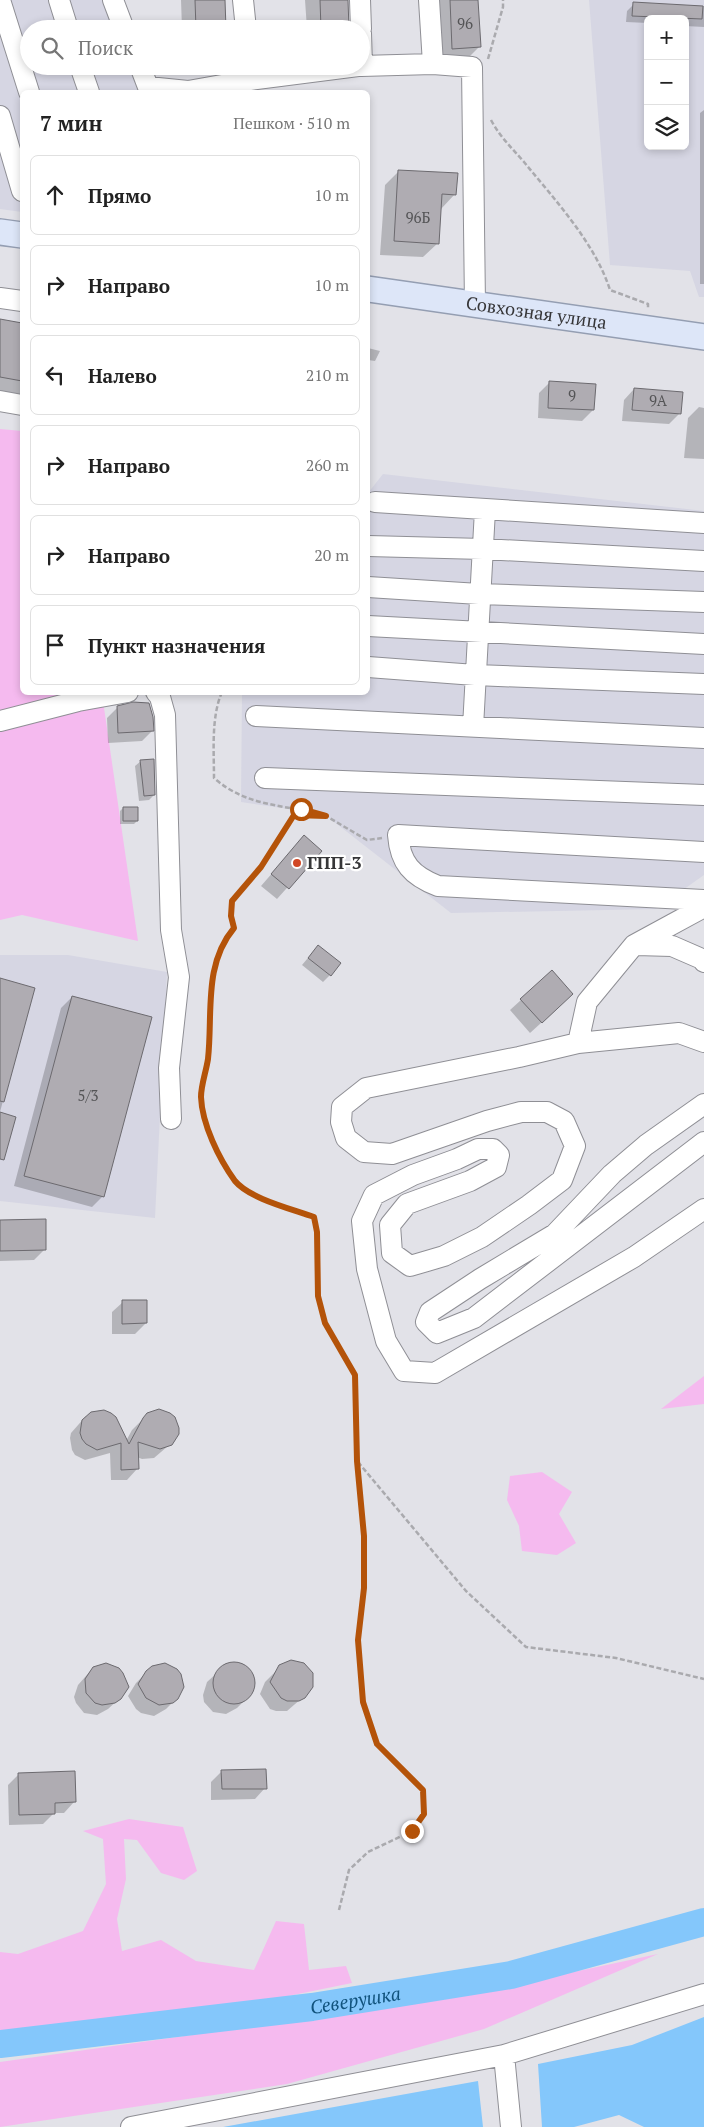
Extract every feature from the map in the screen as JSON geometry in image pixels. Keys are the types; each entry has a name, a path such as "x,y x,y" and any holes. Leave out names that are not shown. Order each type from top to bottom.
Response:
{"main road":[{"path":"0,232 20,235"},
{"name":"Совхозная улица","path":"370,289 704,337"}],"street":[{"path":"0,0 20,63"},
{"path":"58,0 65,20"},
{"path":"113,0 121,20"},
{"path":"243,0 245,20"},
{"path":"360,0 361,20"},
{"path":"429,0 433,64"},
{"path":"370,66 433,64 472,67 475,305"},
{"path":"24,75 28,90"},
{"path":"83,75 88,90"},
{"path":"144,75 148,86 180,90"},
{"path":"191,90 242,75"},
{"path":"0,116 20,184"},
{"path":"0,298 20,301"},
{"path":"0,401 20,406"},
{"path":"375,502 704,523"},
{"path":"472,727 485,510"},
{"path":"370,546 483,549 704,561"},
{"path":"370,587 479,594 704,602"},
{"path":"370,626 704,644"},
{"path":"370,667 475,675 704,684"},
{"path":"0,721 78,701 111,695"},
{"path":"158,695 165,714 171,930 179,977 169,1068 171,1119"},
{"path":"256,716 704,738"},
{"path":"265,778 704,795"},
{"path":"704,852 398,835 399,848 408,867 420,879 438,886 704,900"},
{"path":"578,1043 587,1002 634,946 704,907"},
{"path":"634,946 672,946 702,959 704,962"},
{"path":"704,1042 679,1032 578,1043 519,1058 366,1088 342,1107 341,1122 346,1138 364,1152 392,1154 487,1121 520,1112 547,1112 564,1121 575,1146 562,1180 529,1205 474,1241 444,1256 410,1266 392,1253 390,1226 407,1204 479,1176 496,1167 499,1155 493,1149 478,1149 457,1159 412,1175 374,1195 362,1221 367,1269 386,1341 404,1371 435,1373 634,1257 704,1209"},
{"path":"704,1104 646,1145 612,1174 555,1234 480,1279 430,1312 426,1322 438,1333 474,1318 704,1142"},
{"path":"131,2127 504,2055 704,1994"},
{"path":"504,2055 512,2127"}],"path":[{"path":"472,67 488,62 503,7 503,0"},
{"path":"489,116 498,134 523,161 584,238 605,274 610,290 648,304 645,329"},
{"path":"221,695 218,702 214,739 214,778 228,790 256,802 301,809 326,816 368,840 398,835"},
{"path":"326,816 294,815 261,867 232,901 231,916 234,928 224,941 215,963 210,1004 208,1059 201,1097 210,1140 236,1182 263,1200 314,1217 317,1232 318,1296 325,1323 355,1375 357,1461 364,1536 364,1588 358,1640 363,1702 377,1744 423,1790 424,1814 412,1831 368,1852 349,1870 339,1910"},
{"path":"357,1461 466,1591 526,1647 616,1658 704,1679"}],"shaded area":[{"path":"0,0 107,0 114,20 20,20 20,75 132,75 137,90 20,90 20,212 0,209"},
{"path":"589,0 704,0 704,297 699,297 690,271 610,265"},
{"path":"0,429 20,431 20,695 108,695 103,701 138,941 22,915 0,920"},
{"path":"383,474 704,511 704,875 656,909 451,913 324,814 241,802 242,695 370,695 370,490"},
{"path":"0,955 68,955 167,972 155,1218 0,1201"},
{"path":"704,1376 704,1404 661,1409"},
{"path":"542,1472 572,1492 559,1514 576,1543 557,1555 522,1551 519,1526 507,1500 510,1476"},
{"path":"129,1819 183,1827 197,1871 184,1880 161,1873 137,1840 124,1839 126,1879 117,1919 122,1951 161,1940 196,1961 254,1970 276,1921 304,1924 309,1970 346,1966 352,1983 220,2010 0,2038 0,1952 18,1954 83,1931 106,1884 103,1839 83,1831"},
{"path":"658,1954 484,2029 287,2084 0,2127 0,2062 447,1999"}],"water":[{"path":"704,2017 704,2127 644,2127 619,2115 574,2127 542,2127 538,2064 632,2045"},
{"path":"478,2081 483,2127 223,2127"}],"building":[{"path":"195,0 225,0 226,20 196,20"},
{"path":"320,0 348,0 349,20 321,20"},
{"path":"450,0 478,0 481,47 452,49"},
{"path":"633,2 703,6 702,19 689,18 689,15 632,16"},
{"path":"398,170 458,173 456,195 442,194 439,244 394,241"},
{"path":"0,319 20,323 20,381 0,377"},
{"path":"549,381 596,384 594,410 548,408"},
{"path":"634,388 683,392 681,414 632,410"},
{"path":"133,702 149,703 154,731 118,733 117,706"},
{"path":"154,759 155,795 144,796 140,760"},
{"path":"123,807 138,807 138,821 123,821"},
{"name":"ГПП-3","path":"304,835 322,851 289,889 271,874"},
{"path":"318,945 341,963 331,976 308,958"},
{"path":"552,970 573,994 542,1023 520,999"},
{"path":"0,978 35,988 4,1102 0,1101"},
{"path":"72,996 152,1017 104,1197 24,1176"},
{"path":"0,1112 16,1117 4,1160 0,1159"},
{"path":"46,1219 46,1250 0,1251 0,1220"},
{"path":"122,1300 147,1300 147,1323 122,1324"},
{"path":"159,1409 175,1417 179,1434 172,1445 160,1449 138,1442 139,1469 121,1470 121,1443 97,1450 86,1444 82,1439 80,1433 82,1420 91,1412 104,1410 116,1417 129,1444 147,1413"},
{"path":"291,1660 304,1663 313,1673 313,1687 305,1698 299,1701 287,1701 281,1698 270,1682 279,1665"},
{"path":"234,1662 249,1668 255,1683 249,1698 234,1704 219,1698 213,1683 219,1668"},
{"path":"106,1663 119,1668 129,1687 121,1699 115,1703 102,1705 95,1703 86,1693 85,1679 93,1667"},
{"path":"165,1663 177,1669 181,1674 184,1687 178,1699 173,1703 159,1705 146,1698 138,1684 146,1671 152,1666"},
{"path":"266,1769 267,1789 222,1789 221,1770"},
{"path":"75,1771 76,1802 55,1803 55,1814 19,1815 18,1773"}],"waterway":[{"name":"Северушка","path":"0,2044 312,2007 511,1975 704,1922"}],"place":[{"name":"ГПП-3","path":"297,863"}],"route":[{"path":"301,809 326,816 294,815 261,867 232,901 231,916 234,928 224,941 215,963 210,1004 208,1059 201,1097 210,1140 236,1182 263,1200 314,1217 317,1232 318,1296 325,1323 355,1375 357,1461 364,1536 364,1588 358,1640 363,1702 377,1744 423,1790 424,1814 412,1831"}]}
